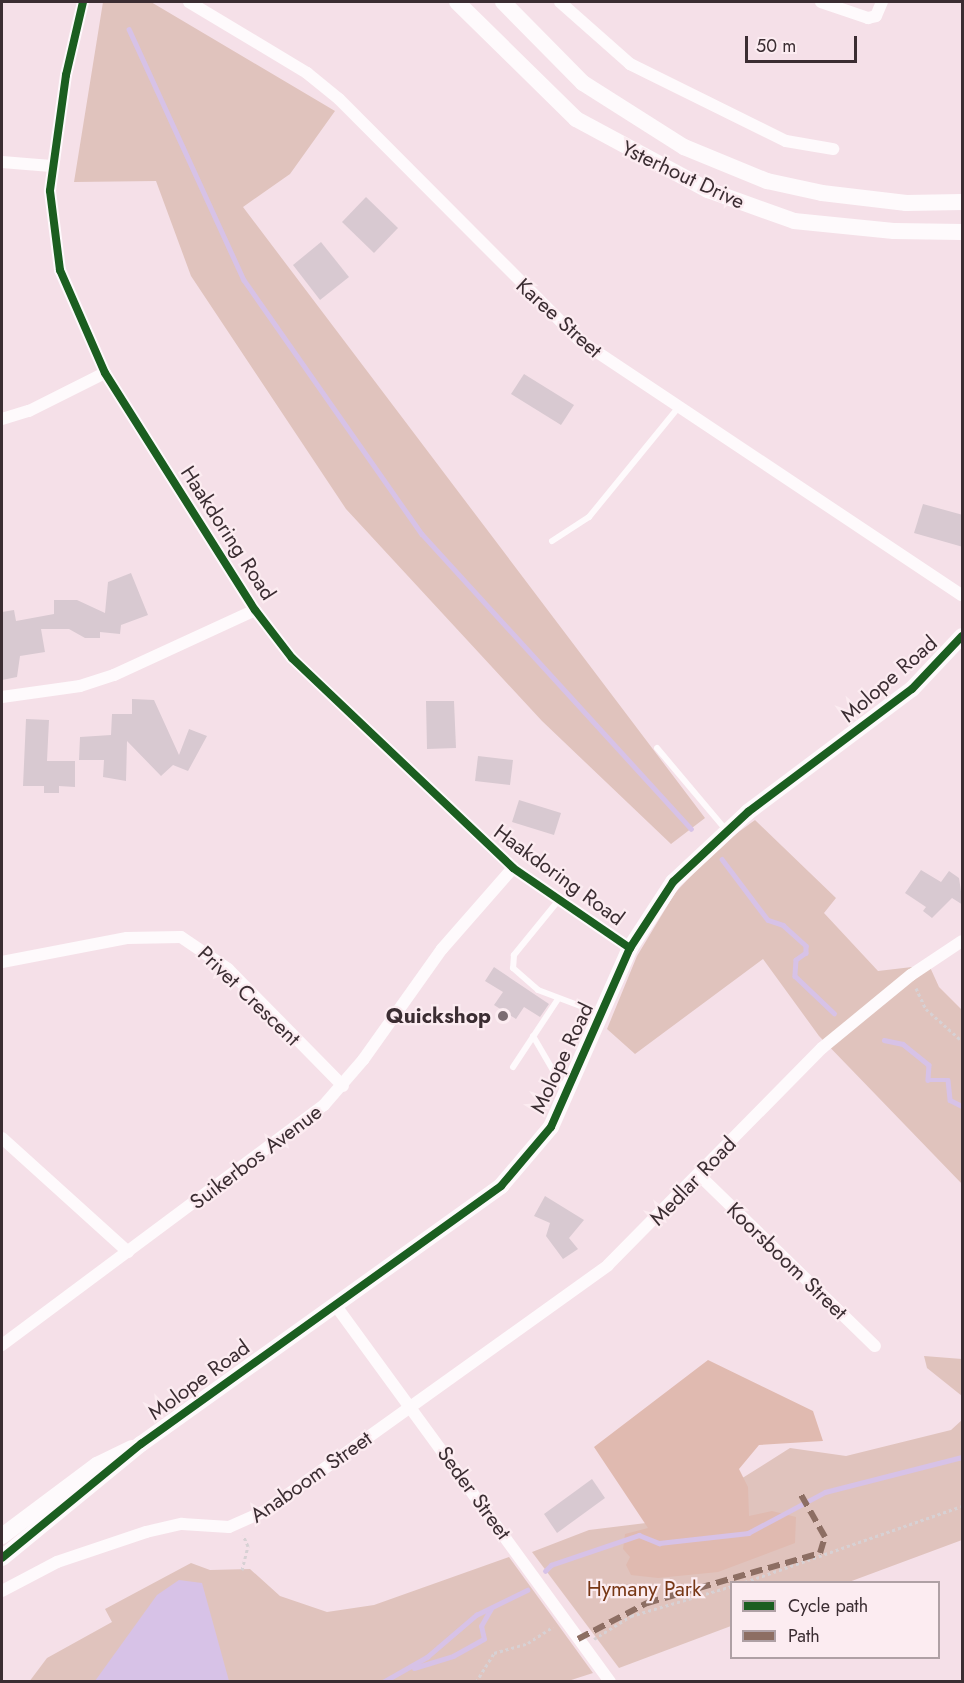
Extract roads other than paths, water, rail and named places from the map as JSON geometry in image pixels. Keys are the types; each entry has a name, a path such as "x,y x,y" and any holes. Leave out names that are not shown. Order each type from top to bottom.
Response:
{"street":[{"name":"Haakdoring Road","path":"83,2 51,166 60,270 105,373 255,610 324,691 513,868 630,948"},
{"name":"Karee Street","path":"189,2 307,73 339,99 541,306 587,346 963,595"},
{"name":"Ysterhout Drive","path":"457,2 576,119 708,190 794,221 894,231 963,232"},
{"name":"Ysterhout Drive","path":"503,2 583,83 641,124 694,152 767,181 822,193 906,203 963,202"},
{"path":"560,2 630,64 786,141 833,149"},
{"path":"821,2 868,18 876,16 882,2"},
{"path":"2,162 51,166"},
{"path":"2,419 29,411 105,373"},
{"path":"2,698 80,686 114,675 255,610"},
{"name":"Molope Road","path":"2,1558 141,1444 501,1186 540,1142 568,1094 630,948 673,882 726,830 888,709 963,636"},
{"name":"Suikerbos Avenue","path":"2,1345 302,1124 343,1086 442,949 513,868"},
{"name":"Privet Crescent","path":"2,962 138,936 181,937 228,969 343,1086"},
{"name":"Medlar Road","path":"411,1407 588,1282 700,1176 822,1048 911,975 963,941"},
{"path":"2,1138 128,1252"},
{"name":"Koorsboom Street","path":"700,1176 875,1347"},
{"name":"Seder Street","path":"336,1306 610,1682"},
{"name":"Anaboom Street","path":"2,1591 57,1562 161,1527 239,1525 411,1407"},
{"name":"Molope Road","path":"2,1536 97,1465 141,1444"}],"lane":[{"path":"552,541 589,517 678,408"},
{"path":"657,748 726,830"},
{"path":"558,900 513,960 517,975 558,999 603,1014"},
{"path":"513,1067 558,999"},
{"path":"533,1036 568,1094"}],"waterway":[{"path":"129,29 244,280 422,534 691,829"},
{"path":"722,859 768,920 783,925 806,946 806,953 796,960 795,976 834,1013"},
{"path":"884,1040 903,1044 929,1065 928,1080 948,1080 950,1100 962,1106"},
{"path":"545,1571 551,1565 639,1535 659,1543 748,1533 825,1492 962,1457"},
{"path":"383,1682 427,1657 476,1615 527,1590"},
{"path":"414,1668 453,1656 484,1639 481,1626 491,1609"}],"place":[{"name":"Quickshop","path":"503,1016"}],"park label":[{"name":"Hymany Park","path":"644,1589"}]}
